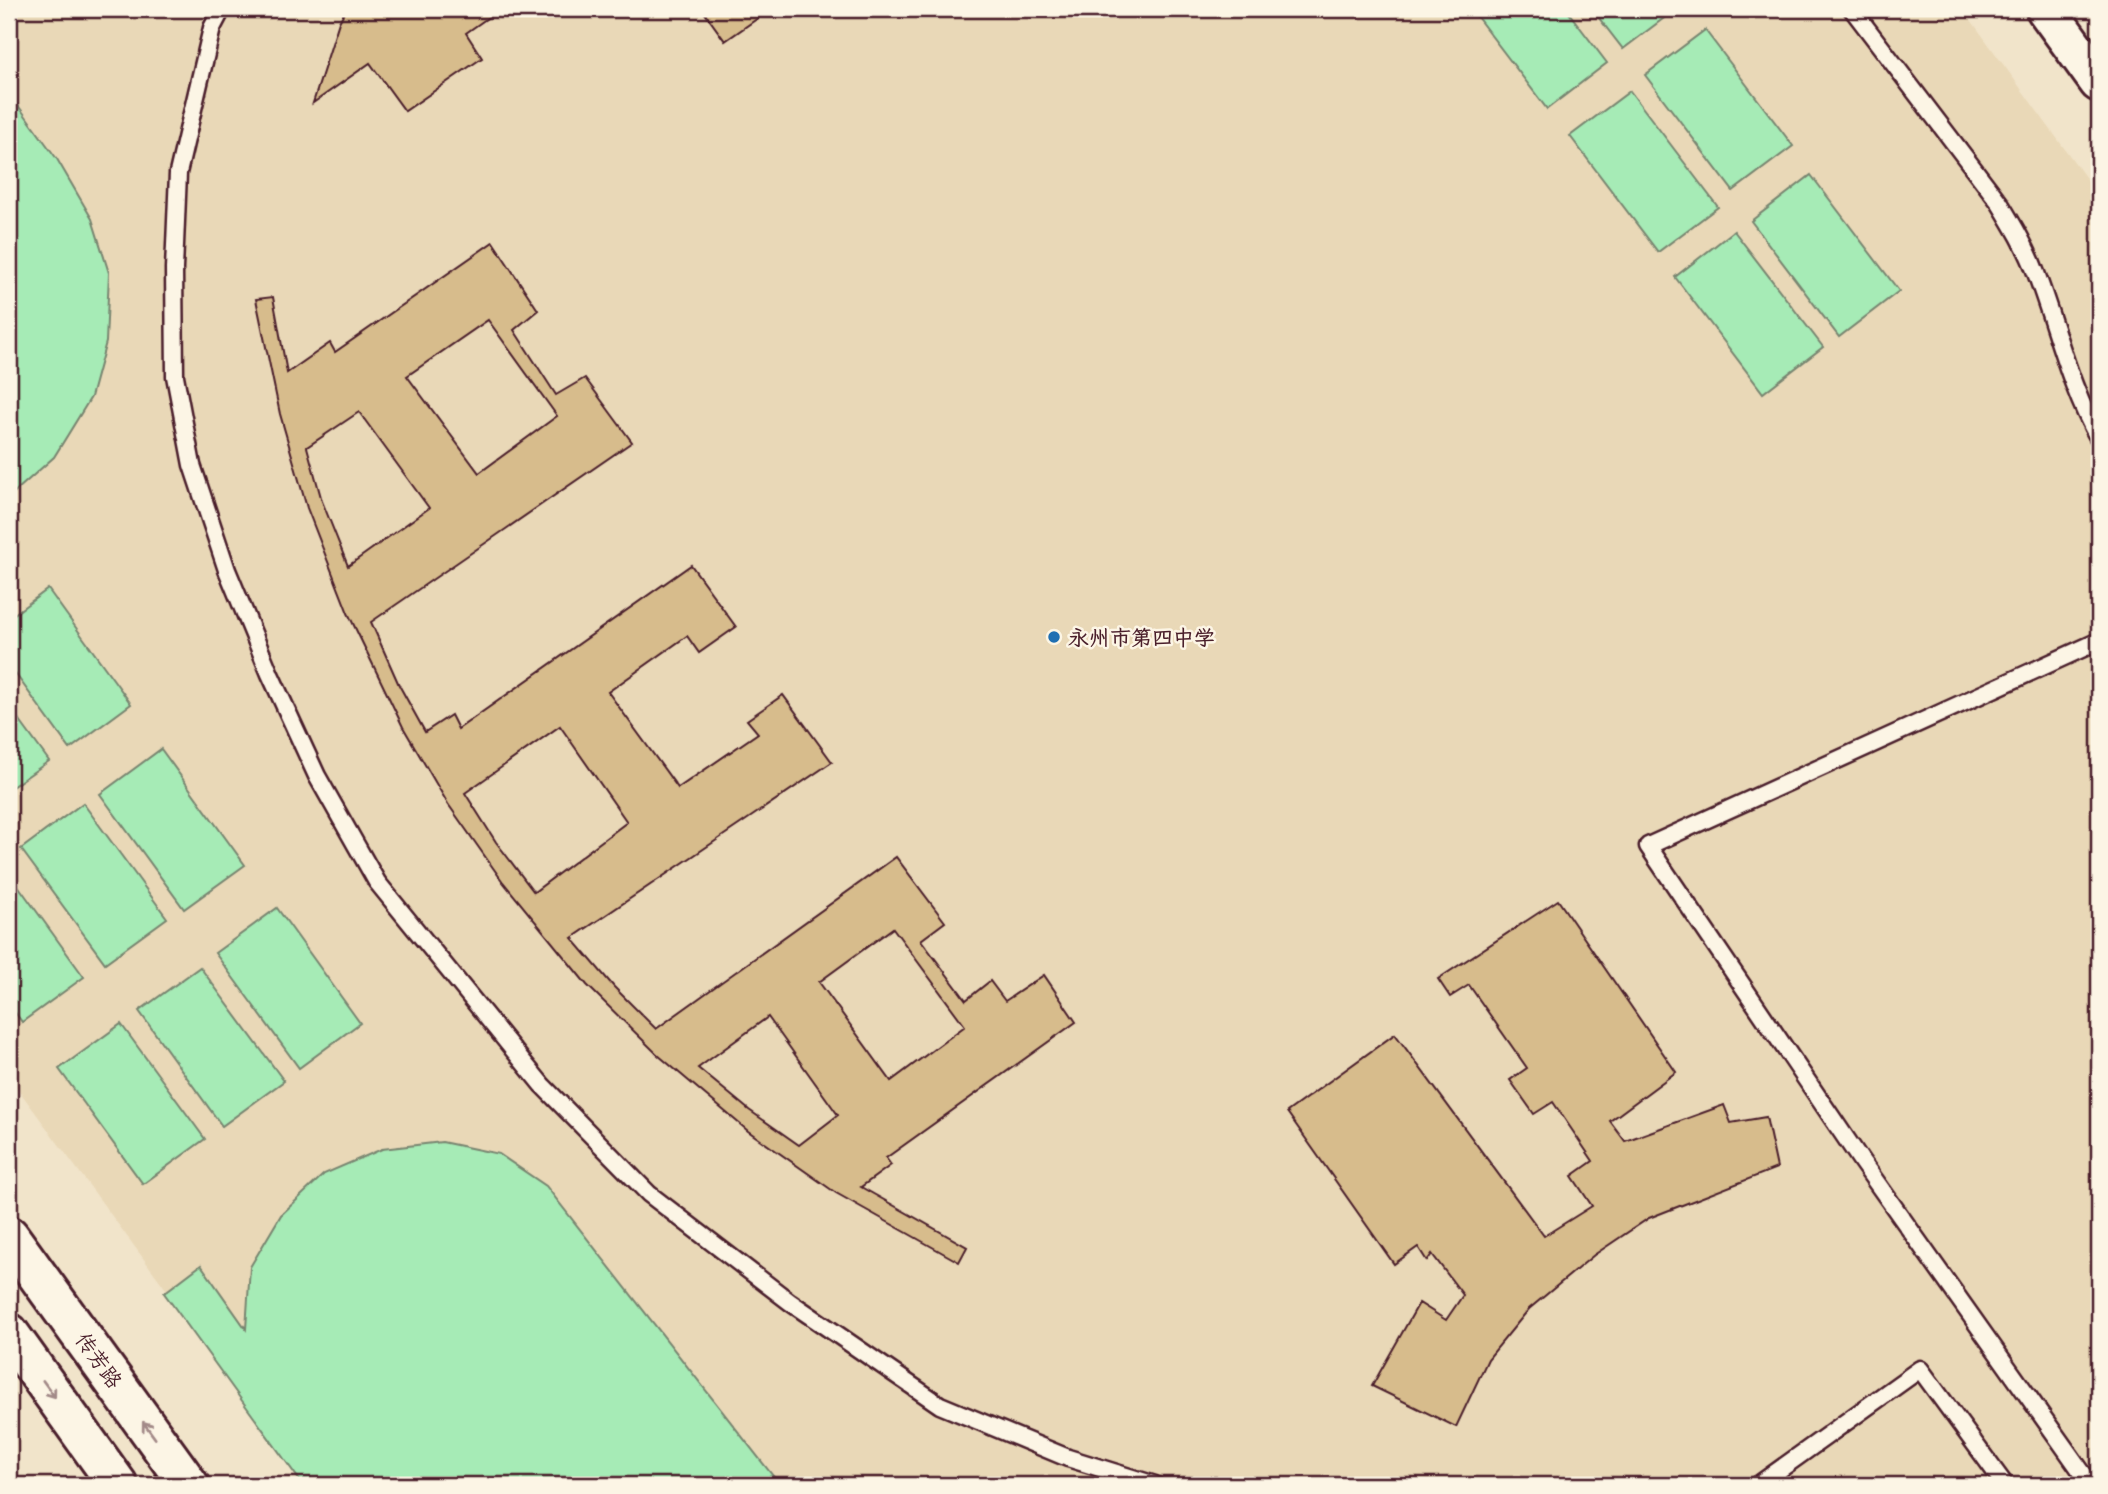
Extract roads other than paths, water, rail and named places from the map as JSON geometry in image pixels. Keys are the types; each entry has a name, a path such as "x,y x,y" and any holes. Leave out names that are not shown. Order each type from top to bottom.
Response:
{"main road":[{"path":"2046,9 2099,82"},
{"name":"传芳路","path":"9,1236 188,1485"},
{"path":"9,1333 118,1485"}],"lane":[{"path":"222,9 212,29 178,173 174,269 175,376 192,465 227,570 270,674 317,776 377,882 542,1085 649,1194 779,1294 940,1405 1068,1458 1155,1485"},
{"path":"1852,9 1999,202 2020,236 2036,272 2075,388 2099,439"},
{"path":"2091,1485 1862,1162 1647,846 2099,641"},
{"path":"1758,1485 1920,1369 2005,1485"}],"place":[{"name":"永州市第四中学","path":"1054,637"}]}
